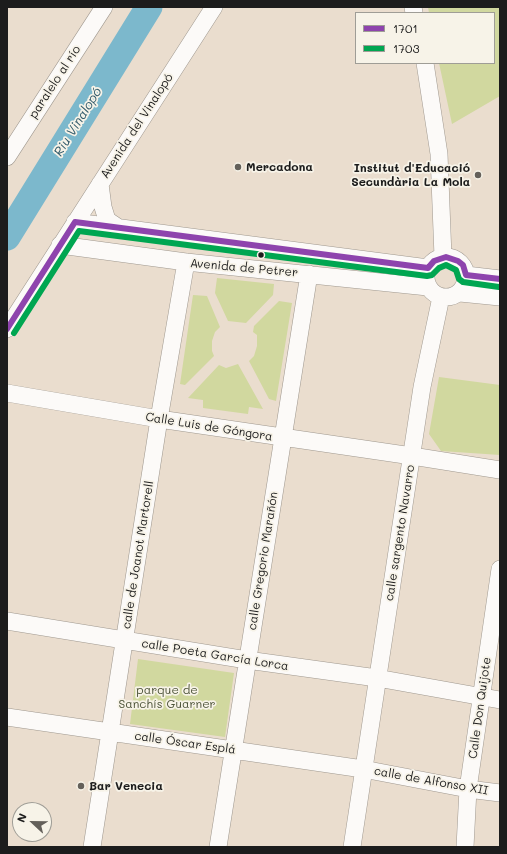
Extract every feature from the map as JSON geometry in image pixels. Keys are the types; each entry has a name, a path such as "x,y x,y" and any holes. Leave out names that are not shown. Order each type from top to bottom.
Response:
{"street":[{"name":"paralelo al río","path":"7,157 104,7"},
{"name":"Avenida del Vinalopó","path":"7,329 214,7"},
{"path":"425,64 439,154 443,257"},
{"path":"100,184 106,220 119,228"},
{"name":"Avenida de Petrer","path":"75,222 428,268"},
{"name":"Avenida de Petrer","path":"60,245 186,262 309,274 434,292"},
{"path":"443,257 452,258 458,261 463,265 466,275 466,284 460,292 450,298 434,292 426,278 428,268 434,261 443,257"},
{"name":"calle de Joanot Martorell","path":"92,847 158,419 186,262"},
{"name":"calle Gregorio Marañón","path":"218,847 309,274"},
{"path":"466,275 500,278"},
{"name":"calle sargento Navarro","path":"363,769 412,456 434,292"},
{"path":"460,292 500,297"},
{"name":"Calle Luis de Góngora","path":"7,393 158,419 500,470"},
{"name":"Calle Don Quijote","path":"465,847 468,789 500,569"},
{"name":"calle Poeta García Lorca","path":"7,622 247,660 377,678 500,700"},
{"name":"calle Óscar Esplá","path":"7,717 363,769"},
{"path":"352,847 363,769"},
{"name":"calle de Alfonso XII","path":"363,769 468,789 500,792"}],"green space":[{"path":"428,7 500,7 500,96 452,124 439,64 495,64 495,12 429,12"},
{"path":"217,278 274,284 273,295 246,323 228,321 215,293"},
{"path":"193,295 207,296 220,327 215,332 212,341 212,351 214,356 185,385 180,384"},
{"path":"279,301 292,303 276,401 269,399 249,361 254,356 257,346 257,335 253,332 254,326"},
{"path":"238,364 263,409 249,407 248,414 203,408 203,400 188,398 219,365 226,368"},
{"path":"439,377 500,385 500,455 441,451 429,434"},
{"name":"parque de Sanchís Guarner","path":"138,659 234,673 225,737 130,724"}],"waterway":[{"name":"Riu Vinalopó","path":"7,237 149,7"}],"transit line":[{"name":"1701","path":"7,329 75,222 428,268 434,261 446,257 458,261 463,265 466,275 500,279"},
{"name":"1703","path":"14,333 79,231 427,276 432,275 439,268 446,265 456,270 459,279 463,282 499,287"}],"place":[{"name":"Mercadona","path":"238,167"},
{"name":"Institut d'Educació Secundària La Mola","path":"478,175"},
{"name":"Bar Venecia","path":"81,786"}]}
